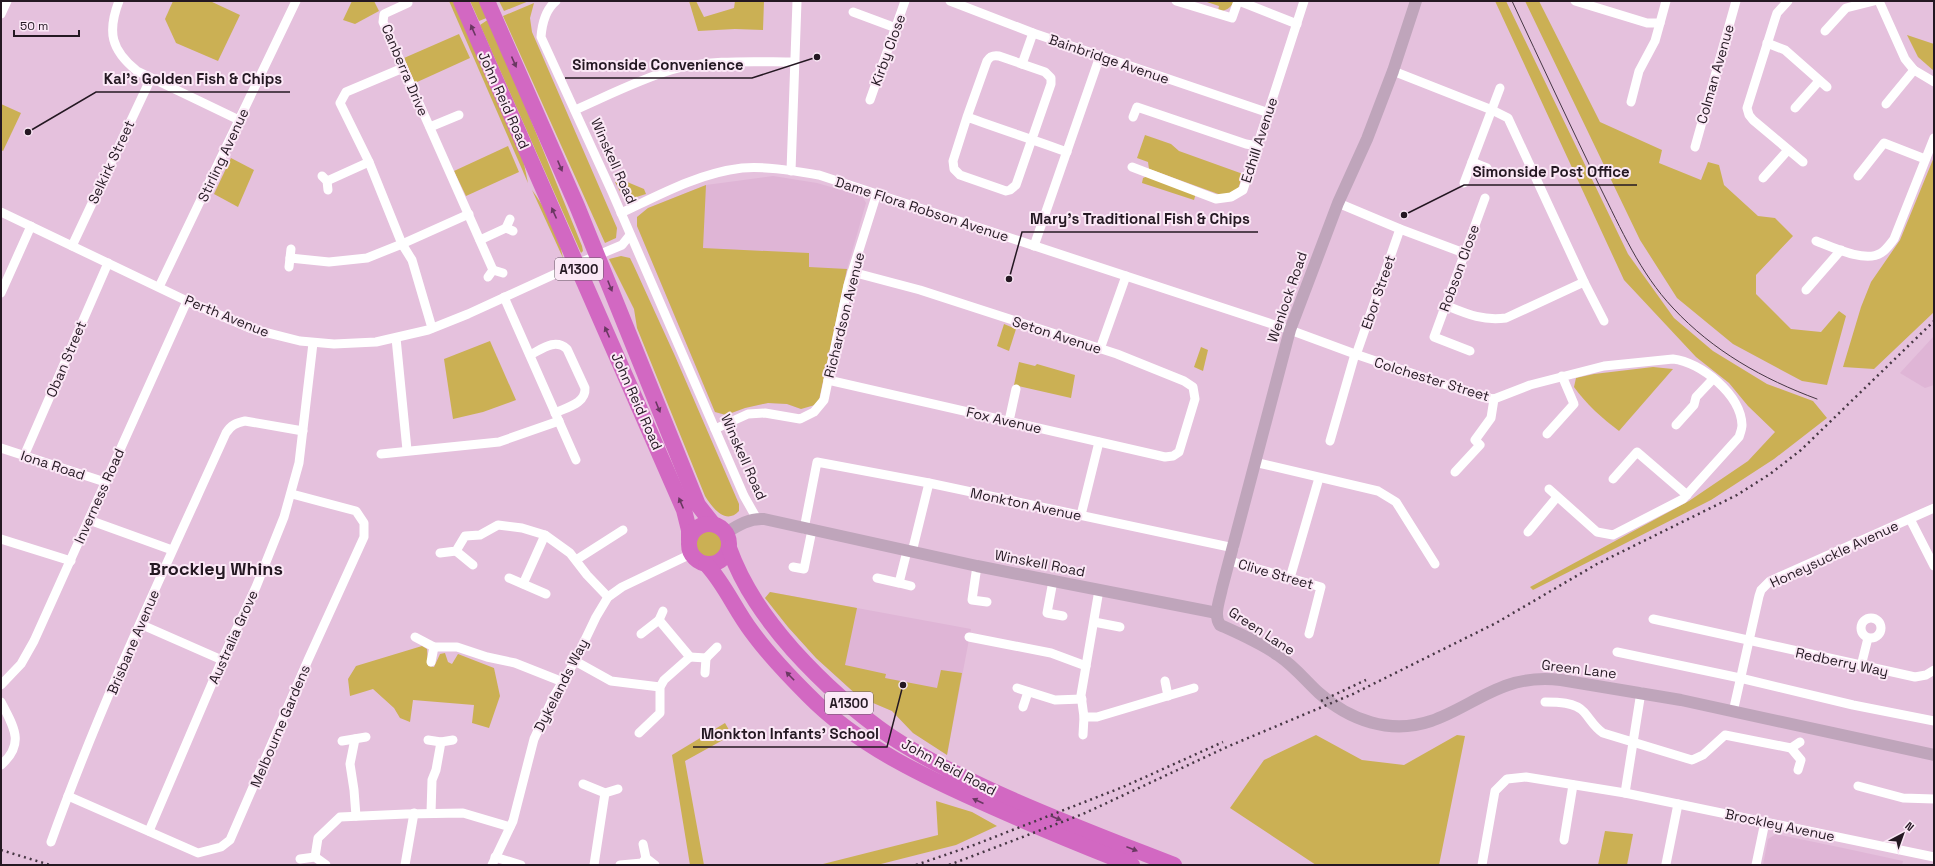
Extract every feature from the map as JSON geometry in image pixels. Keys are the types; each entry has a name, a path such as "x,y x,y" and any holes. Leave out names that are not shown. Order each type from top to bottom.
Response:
{"highway":[{"name":"John Reid Road","path":"460,1 684,510 689,530 690,547"},
{"name":"John Reid Road","path":"487,1 597,255 695,500 713,524"},
{"path":"707,524 713,524 723,529 728,541 724,559 718,563 700,563 690,547 695,529 707,524"},
{"name":"John Reid Road","path":"728,541 746,587 779,634 806,663 859,712 890,736 920,755 1017,810 1077,843 1132,865"},
{"name":"John Reid Road","path":"706,564 722,583 737,610 752,632 785,672 809,696 855,734 897,761 949,788 1095,835 1174,865"},
{"path":"746,587 766,627 813,680 816,686 809,696"}],"street":[{"path":"1,14 7,1"},
{"path":"119,1 113,16 112,30 114,44 123,60 137,71 150,78 240,120"},
{"name":"Stirling Avenue","path":"159,287 296,1"},
{"name":"Winskell Road","path":"556,1 552,5 542,23 542,37 621,212 744,496 756,519 977,566 1217,613"},
{"path":"791,171 798,1"},
{"name":"Kirby Close","path":"870,100 906,1"},
{"name":"Bainbridge Avenue","path":"950,1 1033,33 1269,113"},
{"path":"1176,1 1232,18 1239,1 1297,24"},
{"name":"Edhill Avenue","path":"1132,168 1216,199 1230,197 1243,190 1304,1"},
{"name":"Wenlock Road","path":"1217,613 1254,462 1290,330 1338,203 1367,139 1393,71 1416,1"},
{"path":"1575,1 1647,22 1660,23"},
{"path":"1631,102 1639,71 1655,41 1666,1"},
{"name":"Colman Avenue","path":"1695,147 1736,1"},
{"path":"1788,1 1777,13 1747,108 1753,120 1803,162"},
{"path":"1825,31 1846,8 1874,1"},
{"path":"1879,1 1905,59 1914,70 1934,82"},
{"name":"Canberra Drive","path":"411,4 384,14 383,22 469,214 480,240 490,274 503,273"},
{"path":"854,12 896,28"},
{"path":"1022,64 1033,33"},
{"path":"1767,43 1785,50 1827,87"},
{"path":"994,55 1022,64 1045,72 1051,78 1051,84 1016,185 1010,190 1006,191 960,175 952,165 987,61 994,55"},
{"path":"1034,246 1100,56"},
{"path":"575,110 650,77 672,70 727,62 795,62"},
{"path":"403,68 346,92 340,103 369,162 402,244 412,260 432,328"},
{"path":"1886,104 1914,70"},
{"path":"1393,71 1492,110 1508,118 1578,272 1604,321"},
{"name":"Selkirk Street","path":"72,246 150,78"},
{"path":"1795,108 1819,81"},
{"path":"1464,183 1500,88"},
{"path":"1133,117 1137,107 1246,144 1258,146"},
{"name":"Canberra Drive","path":"430,127 461,114"},
{"path":"967,117 1067,152"},
{"path":"1816,241 1858,256 1880,254 1894,239 1934,138"},
{"path":"1858,176 1884,143 1925,159"},
{"path":"1763,178 1788,150"},
{"path":"325,183 369,162"},
{"path":"1472,162 1487,168"},
{"name":"Dame Flora Robson Avenue","path":"621,212 691,181 721,171 744,168 791,171 819,175 1290,330"},
{"name":"Richardson Avenue","path":"715,429 748,414 765,413 800,419 814,412 824,400 852,272 877,193"},
{"name":"Robson Close","path":"1470,352 1434,337 1485,198"},
{"path":"1338,203 1464,254"},
{"name":"Perth Avenue","path":"1,212 187,301 252,329 280,337 313,343 356,344 396,338 432,328 576,264"},
{"path":"290,258 329,262 367,258 469,214"},
{"path":"480,240 509,229 510,219"},
{"path":"1,293 31,226"},
{"name":"Ebor Street","path":"1330,441 1355,354 1400,229"},
{"path":"597,255 622,245 630,235"},
{"path":"1806,290 1841,250"},
{"name":"A1300","path":"576,264 597,255"},
{"name":"Oban Street","path":"24,456 108,263"},
{"name":"Seton Avenue","path":"852,272 920,290 1100,349 1184,381 1193,387 1195,399 1179,452"},
{"path":"1100,349 1126,276"},
{"path":"1445,305 1477,318 1506,318 1584,282"},
{"path":"504,297 576,460"},
{"name":"Inverness Road","path":"1,685 14,673 29,652 187,301"},
{"name":"Colchester Street","path":"1290,330 1475,395 1494,399 1530,385 1604,366 1673,359 1684,360 1698,367 1713,379 1730,395 1738,410 1742,426 1739,437 1687,495 1683,499 1613,535 1597,532 1548,490"},
{"path":"396,338 407,450"},
{"name":"Australia Grove","path":"149,831 222,660 280,530 292,494 299,463 313,343"},
{"path":"381,454 407,450 500,442 557,417 583,399 586,394 586,388 567,349 561,344 555,343 530,355"},
{"path":"1547,434 1574,404 1562,376"},
{"path":"1676,425 1694,405 1696,397 1713,379"},
{"name":"Fox Avenue","path":"828,380 1165,457 1173,456 1179,452"},
{"path":"1009,421 1016,389"},
{"path":"1455,472 1480,445 1475,440 1491,418 1494,399"},
{"name":"Brisbane Avenue","path":"51,842 68,796 140,624 172,550 230,427 236,423 255,421 303,430"},
{"path":"1081,515 1098,442"},
{"name":"Iona Road","path":"1,448 105,482"},
{"path":"1613,479 1636,452 1687,495"},
{"name":"Monkton Avenue","path":"808,530 818,462 929,483 1234,548"},
{"path":"1254,462 1378,491 1396,502 1435,564"},
{"path":"1290,578 1319,478"},
{"path":"899,583 910,551 929,483"},
{"name":"Melbourne Gardens","path":"68,796 198,853 221,847 230,840 308,660 364,537 364,523 356,511 292,494"},
{"path":"1528,532 1558,497"},
{"name":"Honeysuckle Avenue","path":"1733,712 1748,641 1761,590 1770,581 1934,508"},
{"path":"1910,518 1934,566"},
{"path":"728,541 745,522 756,519"},
{"path":"89,520 172,550"},
{"path":"456,551 465,536 480,534 498,525 522,528 545,534 570,553 608,597"},
{"path":"576,560 623,530"},
{"path":"793,567 804,569 808,530"},
{"path":"523,584 545,534"},
{"path":"1,539 71,561"},
{"name":"Dykelands Way","path":"493,861 510,827 534,739 554,696 575,661 596,616 608,597 622,587 690,547"},
{"path":"440,553 456,551 473,565"},
{"name":"Clive Street","path":"1230,561 1321,587 1309,634"},
{"path":"977,566 972,600 987,602"},
{"path":"509,578 546,594"},
{"path":"877,578 911,586"},
{"path":"1053,581 1047,613 1063,616"},
{"path":"1083,735 1084,717 1082,699 1099,590"},
{"name":"Green Lane","path":"1217,613 1217,621 1220,625 1254,640 1280,656 1320,694 1348,715 1374,724 1386,726 1418,724 1442,717 1506,685 1534,679 1562,680 1641,692 1934,755"},
{"path":"641,634 661,615 690,657"},
{"name":"Redberry Way","path":"1653,620 1915,677 1926,675 1934,670"},
{"path":"1094,622 1120,627"},
{"path":"140,624 222,660"},
{"path":"415,637 434,647 456,647 486,657 515,663 563,682"},
{"path":"969,637 1051,653 1086,666"},
{"path":"1861,666 1868,638"},
{"path":"431,662 434,647"},
{"path":"705,673 706,658 717,647"},
{"path":"1617,652 1740,678 1853,705 1934,720"},
{"path":"639,734 660,713 660,687 664,680 690,657 706,658"},
{"path":"575,661 611,681 660,687"},
{"path":"1165,681 1168,696"},
{"path":"1017,688 1055,700 1082,699"},
{"path":"1084,717 1097,717 1194,688"},
{"path":"1023,707 1028,692"},
{"path":"1625,793 1641,692"},
{"path":"1545,702 1562,698 1579,708 1596,728 1603,733 1692,760 1703,755 1725,735 1791,748 1801,760 1798,770"},
{"path":"1,702 16,736 13,752 1,764"},
{"path":"342,741 366,737"},
{"path":"355,739 350,764 356,816"},
{"path":"428,740 441,742 453,740"},
{"path":"431,813 432,780 436,770 441,742"},
{"path":"1791,748 1800,742"},
{"name":"Brockley Avenue","path":"1482,865 1495,791 1507,780 1526,777 1625,793 1934,857"},
{"path":"583,784 605,793 618,789"},
{"path":"1564,840 1573,785"},
{"path":"1858,786 1903,798 1934,799"},
{"path":"594,865 605,793"},
{"path":"1666,864 1678,804"},
{"path":"314,857 318,838 340,817 414,813 463,813 510,827"},
{"path":"405,865 414,813"},
{"path":"1756,865 1765,822"},
{"path":"643,844 646,858 654,865"},
{"path":"300,859 314,857 326,865"},
{"path":"620,865 642,863 646,858"},
{"path":"493,861 521,865"}],"shaded area":[{"path":"173,1 210,1 240,15 218,61 176,43 165,19"},
{"path":"352,1 374,1 379,11 355,24 343,20"},
{"path":"449,1 457,1 523,159 528,183"},
{"path":"470,1 482,1 489,17 479,21"},
{"path":"499,1 529,1 504,11"},
{"path":"689,1 696,1 704,17 734,8 735,1 764,1 763,30 735,29 698,31"},
{"path":"1204,1 1234,1 1228,9 1218,11 1219,6"},
{"path":"1495,1 1506,1 1628,254 1674,318 1713,351 1767,384 1813,401 1827,418 1774,459 1711,500 1533,590 1530,587 1689,501 1748,461 1775,432 1748,406 1729,383 1696,357 1624,280"},
{"path":"1525,1 1539,1 1600,122 1662,150 1659,163 1701,180 1708,162 1719,165 1724,185 1758,216 1775,218 1793,236 1756,275 1756,294 1791,329 1821,332 1839,311 1846,316 1827,385 1802,381 1733,344 1677,298 1640,240"},
{"path":"534,3 530,18 532,32 617,228 616,238 605,243 503,16"},
{"path":"489,19 582,246 583,251 581,253 480,25"},
{"path":"459,34 470,58 415,83 404,58"},
{"path":"1907,35 1934,44 1934,71 1918,57"},
{"path":"1,104 21,113 3,151 1,150"},
{"path":"1145,135 1171,144 1179,151 1243,174 1238,189 1235,192 1221,195 1149,169 1148,162 1137,158"},
{"path":"508,146 519,172 466,196 454,171"},
{"path":"1934,157 1934,312 1874,369 1843,367 1861,307 1871,282 1900,240"},
{"path":"231,158 254,170 238,207 214,194"},
{"path":"773,176 817,183 862,196 866,203 847,269 819,400 801,409 787,404 768,403 745,408 726,415 715,412 637,226 637,217 648,208 706,185"},
{"path":"1148,176 1196,193 1194,200 1142,183 1143,178"},
{"path":"620,179 644,189 646,194 627,200 623,197 615,182"},
{"path":"706,185 703,248 809,253 809,267 847,269 819,400 815,405 801,409 787,404 768,403 745,408 726,415 715,412 637,226 637,217 648,208"},
{"path":"532,190 551,222 563,258"},
{"path":"621,256 630,258 675,356 739,504 739,511 734,515 725,516 720,514 705,496 637,328 634,309 609,259"},
{"path":"1004,324 1016,329 1009,351 997,346"},
{"path":"1934,336 1934,385 1925,388 1900,373"},
{"path":"490,341 516,400 483,412 453,419 444,359"},
{"path":"1201,347 1208,350 1203,371 1194,367"},
{"path":"1019,362 1035,366 1037,364 1075,375 1071,398 1014,385"},
{"path":"1653,367 1673,369 1619,431 1595,411 1574,387 1576,378 1594,374"},
{"path":"709,530 719,534 723,544 719,554 709,558 699,554 695,544 699,534"},
{"path":"770,592 971,629 947,755 913,733 892,711 859,697 816,658 788,627 765,598"},
{"path":"770,592 857,608 845,665 886,674 885,678 937,688 941,670 962,673 947,755 913,733 892,711 859,697 816,658 788,627 765,598"},
{"path":"422,646 427,649 428,666 434,667 440,654 445,653 448,662 452,664 458,654 494,668 500,696 489,728 472,723 474,705 413,700 410,722 400,718 394,708 373,689 350,696 348,679 356,666"},
{"path":"725,723 732,735 685,761 704,865 690,865 672,755"},
{"path":"1316,735 1362,760 1404,765 1457,735 1465,736 1439,865 1316,865 1230,808 1264,760"},
{"path":"936,801 972,812 997,826 956,845 877,865 819,865 938,835"},
{"path":"1605,831 1633,834 1627,865 1598,865"},
{"path":"1776,834 1903,861 1902,865 1763,865 1768,839"}],"tram line":[{"path":"1512,1 1624,235 1641,265 1661,294 1688,323 1722,350 1758,373 1817,399"}],"railway":[{"path":"949,865 1083,814 1229,746 1353,694 1496,623 1597,564 1737,495 1770,474 1801,450 1934,321"},
{"path":"1321,701 1366,680"},
{"path":"916,865 974,845 1123,787 1223,742"},
{"path":"1,850 50,865"}],"place":[{"name":"Simonside Convenience","path":"817,57"},
{"name":"Kal's Golden Fish & Chips","path":"28,132"},
{"name":"Simonside Post Office","path":"1404,215"},
{"name":"Mary's Traditional Fish & Chips","path":"1009,279"},
{"name":"Monkton Infants' School","path":"903,685"}],"district":[{"name":"Brockley Whins","path":"216,569"}]}
